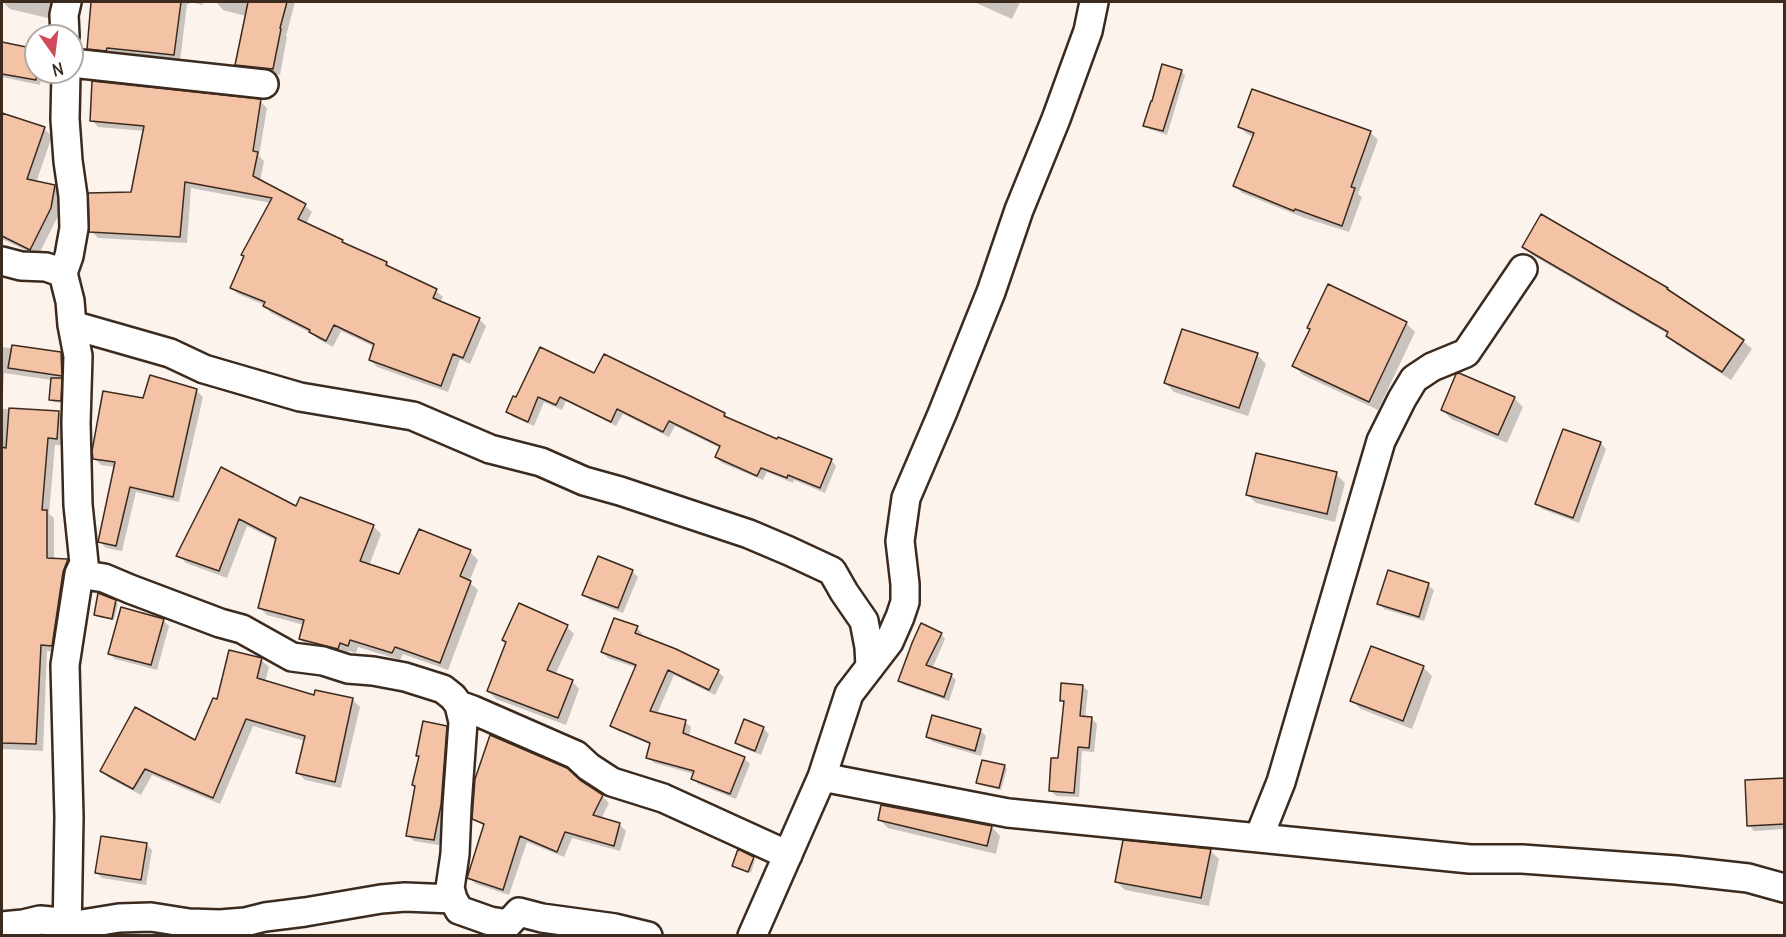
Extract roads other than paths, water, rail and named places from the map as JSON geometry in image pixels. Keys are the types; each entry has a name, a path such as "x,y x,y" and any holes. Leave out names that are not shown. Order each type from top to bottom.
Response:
{"street":[{"path":"64,24 67,2"},
{"path":"752,936 822,777 849,694 889,642 900,617 905,602 900,541 906,498 991,292 1019,210 1088,31 1094,2"},
{"path":"84,64 264,84"},
{"path":"66,84 68,161 73,196 74,228 63,273 70,301 78,356 76,423 78,505 84,564 79,574 65,665 69,817 67,929"},
{"path":"2,261 21,266 46,267 63,273"},
{"path":"1259,837 1281,782 1382,441 1414,379 1432,367 1466,353 1523,269"},
{"path":"72,325 170,353 204,369 300,397 413,416 490,449 540,462 584,482 620,491 749,534 789,551 832,571 864,621 870,667"},
{"path":"79,574 104,578 220,623 242,629 292,657 348,669 405,677 443,689 459,705 464,722 455,854 450,888 459,910 490,921 508,924 519,912 542,918 615,928 648,936"},
{"path":"459,705 576,755 589,767 612,782 663,798 788,855"},
{"path":"822,777 1008,813 1470,859 1522,859 1676,870 1748,878 1785,888"},
{"path":"2,926 40,920 67,929 119,918 151,916 189,923 220,924 245,922 265,916 389,898 453,899"}]}
